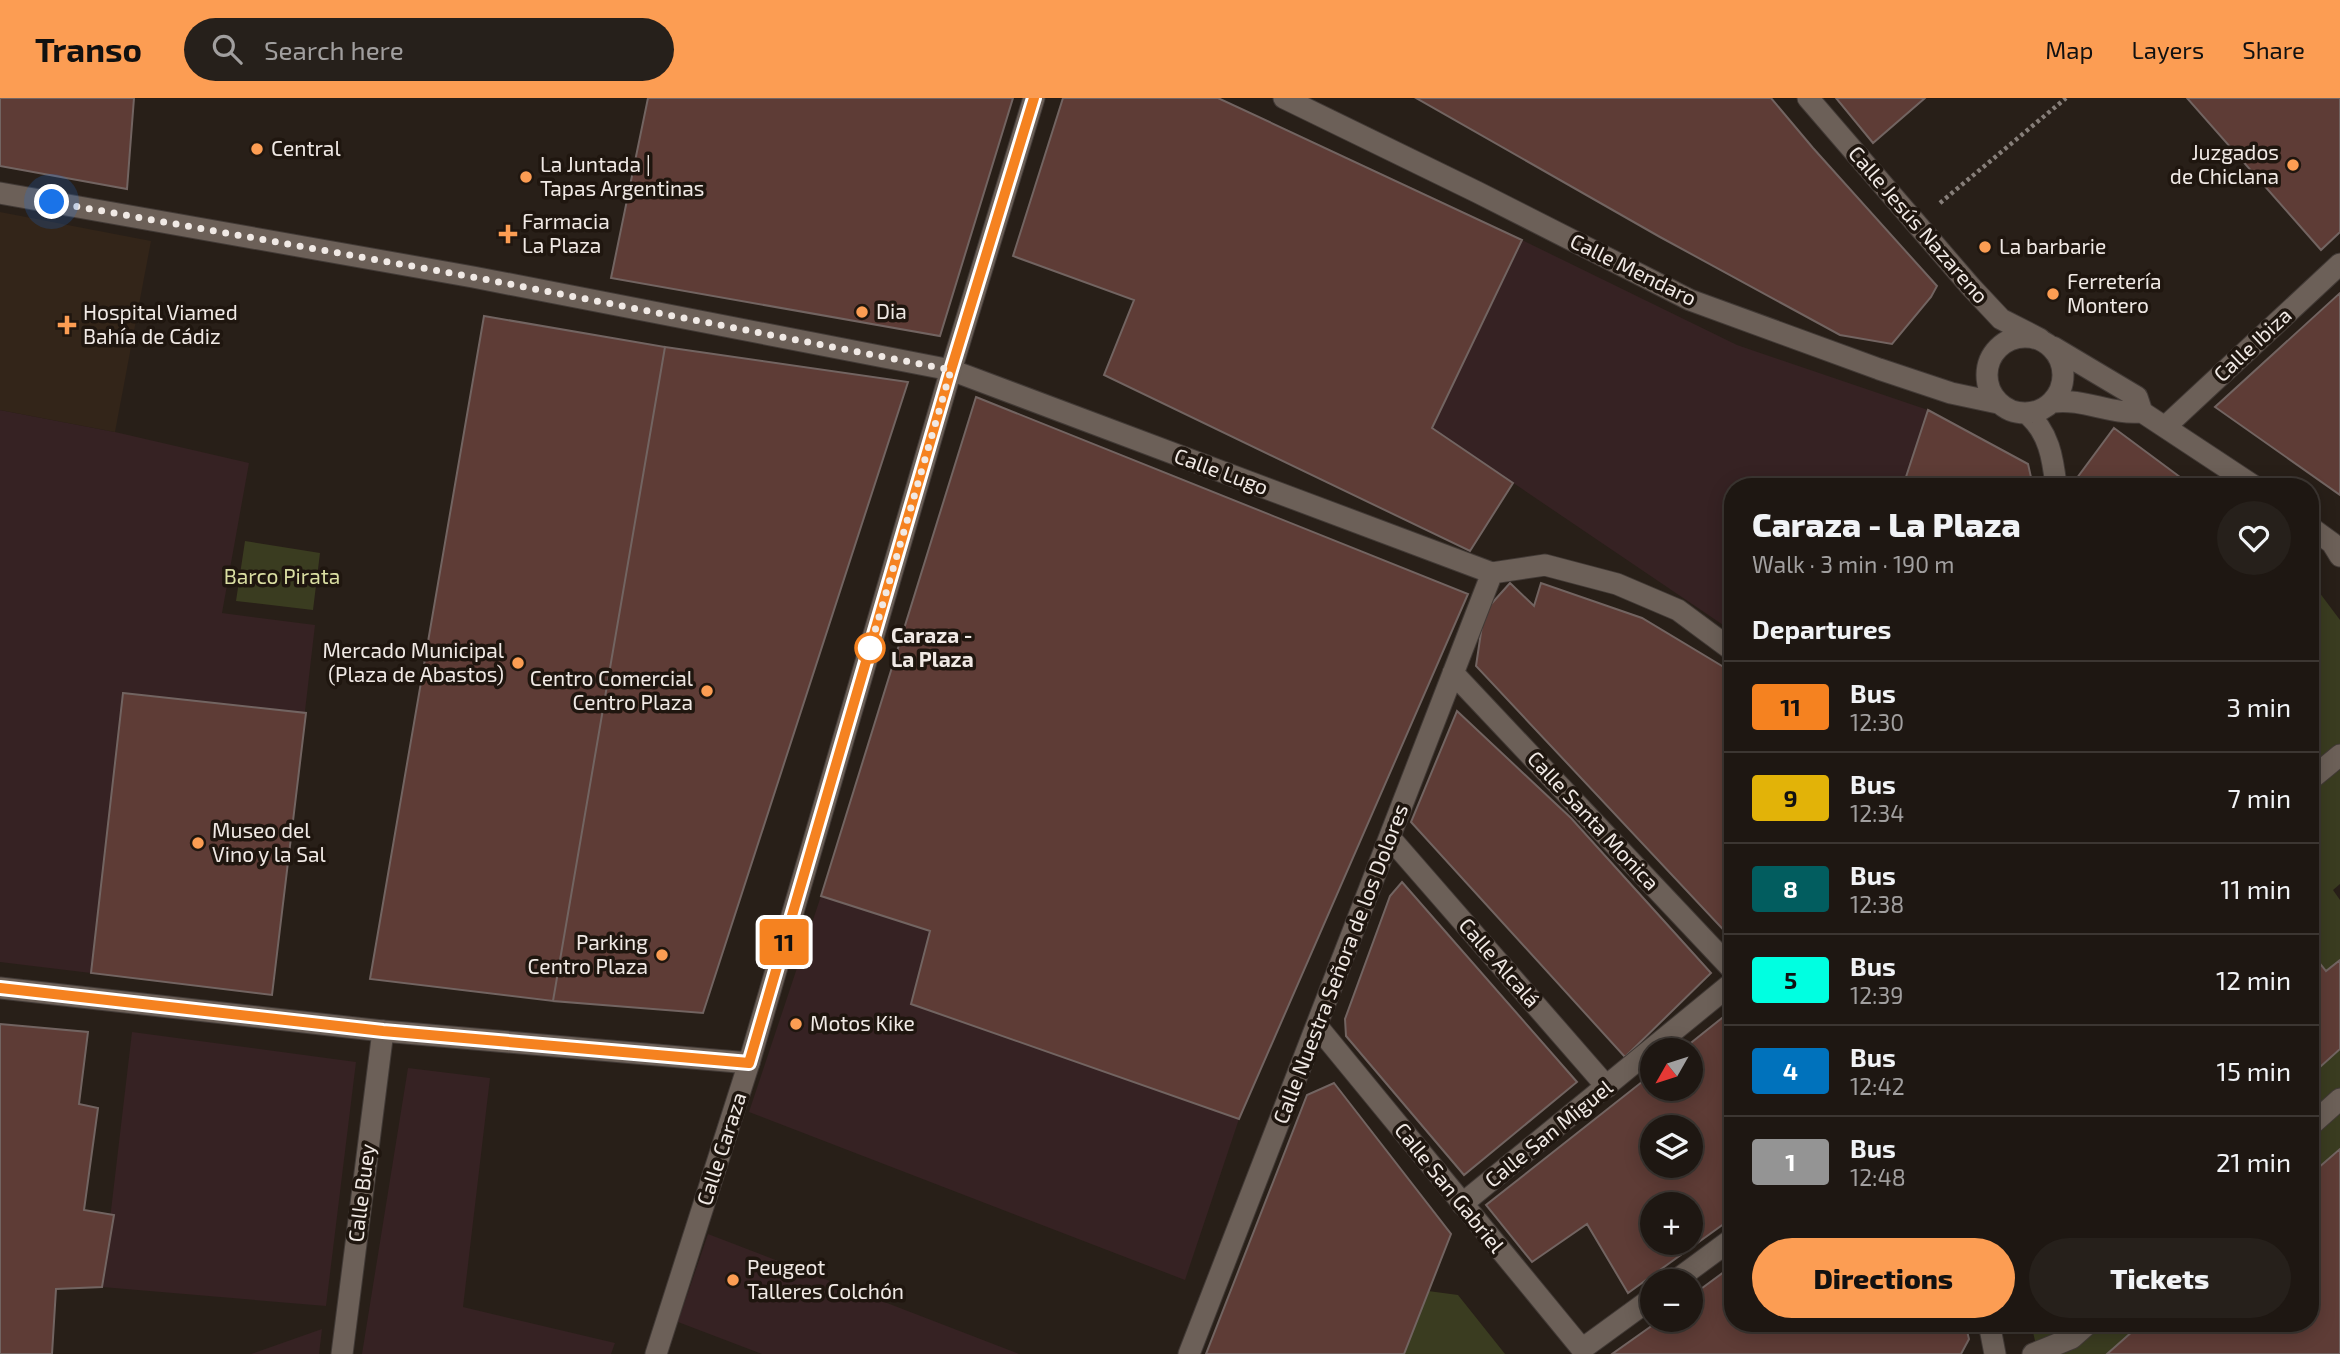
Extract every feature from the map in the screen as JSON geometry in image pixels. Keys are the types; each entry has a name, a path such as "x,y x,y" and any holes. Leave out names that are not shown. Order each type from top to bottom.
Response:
{"street":[{"name":"Calle Caraza","path":"656,1354 749,1063 951,370 1034,98"},
{"name":"Calle Mendaro","path":"1284,98 1690,300 1951,393 1998,403"},
{"name":"Calle Jesús Nazareno","path":"1808,98 2001,319 2137,397 2142,412"},
{"name":"Calle Lugo","path":"0,193 473,277 951,370 1492,573"},
{"name":"Calle Ibiza","path":"2166,426 2340,264"},
{"path":"2026,336 2046,343 2060,357 2063,368 2060,392 2053,402 2036,412 2026,413 1998,403 1990,392 1987,366 2001,344 2026,336"},
{"path":"2053,402 2067,401 2125,414 2142,412 2242,478"},
{"path":"2026,413 2042,428 2055,478"},
{"path":"2319,533 2337,545"},
{"path":"1492,573 1545,565 1618,584 1678,610 1724,644"},
{"name":"Calle Nuestra Señora de los Dolores","path":"1189,1354 1492,573"},
{"name":"Calle Santa Monica","path":"1452,673 1724,961"},
{"path":"2319,772 2340,755"},
{"name":"Calle Alcalá","path":"1391,839 1607,1087"},
{"path":"0,988 383,1031 749,1063"},
{"name":"Calle San Miguel","path":"1462,1203 1724,990"},
{"name":"Calle San Gabriel","path":"1317,1026 1582,1349 1640,1307"},
{"name":"Calle Buey","path":"342,1354 383,1031"},
{"path":"2319,1118 2340,1099"},
{"path":"1691,1269 1724,1245"},
{"path":"1991,1332 1995,1354"},
{"path":"2033,1354 2073,1338 2079,1332"}],"path":[{"path":"1915,223 2066,98"}],"shaded area":[{"name":"Hospital Viamed Bahía de Cádiz","path":"0,212 151,241 115,432 0,410"},
{"path":"1522,240 1737,345 1928,410 1906,478 1724,478 1724,626 1432,428"},
{"path":"0,410 115,432 249,463 222,613 315,625 272,995 0,962"},
{"path":"821,896 930,931 912,1004 1241,1113 1185,1280 749,1112"},
{"path":"132,1032 356,1062 326,1306 102,1287"},
{"path":"408,1068 490,1078 463,1307 615,1343 611,1354 362,1354"},
{"path":"708,1234 1019,1354 762,1354 678,1322"},
{"path":"322,1329 319,1354 251,1354"}],"green space":[{"name":"Barco Pirata","path":"245,541 320,553 313,610 236,601"},
{"path":"2319,592 2340,620 2340,884 2333,890 2340,900 2340,960 2326,971 2319,962"},
{"path":"2340,1049 2340,1149 2319,1167 2319,1068"},
{"path":"1428,1291 1458,1295 1505,1354 1404,1354"},
{"path":"2033,1332 2132,1332 2107,1354 2038,1354"}],"building":[{"path":"0,98 134,98 127,189 0,166"},
{"path":"648,98 1013,98 940,336 611,278"},
{"path":"1063,98 1218,98 1522,240 1432,428 1513,483 1470,551 1104,375 1134,300 1013,256"},
{"path":"1416,98 1771,98 1937,286 1892,344 1840,335 1660,237"},
{"path":"1836,98 1925,98 1873,143"},
{"name":"Juzgados de Chiclana","path":"2187,98 2340,98 2340,232 2321,250"},
{"path":"2340,293 2340,495 2215,407"},
{"name":"Mercado Municipal (Plaza de Abastos)","path":"484,316 665,347 553,1001 370,979"},
{"name":"Centro Comercial Centro Plaza","path":"665,347 908,382 703,1013 553,1001"},
{"path":"976,397 1468,594 1239,1119 911,1004 930,931 821,896"},
{"path":"1928,410 2028,464 2031,478 1906,478"},
{"path":"2114,428 2181,478 2077,478"},
{"path":"1510,583 1534,606 1541,583 1642,618 1724,667 1724,930 1476,666 1484,612"},
{"name":"Museo del Vino y la Sal","path":"123,693 306,713 272,995 91,973"},
{"path":"1457,711 1571,818 1711,973 1644,1038 1640,1038 1640,1042 1625,1057 1411,822"},
{"path":"1402,882 1577,1082 1464,1175 1346,1036 1345,1019 1390,896"},
{"path":"2340,960 2340,1049 2319,1068 2319,962 2326,971"},
{"path":"1724,1016 1724,1224 1703,1239 1703,1192 1640,1192 1640,1255 1681,1255 1661,1269 1640,1269 1640,1284 1628,1293 1587,1224 1532,1262 1486,1205 1640,1083 1640,1101 1703,1101 1703,1038 1697,1038"},
{"path":"0,1024 88,1032 79,1104 98,1108 84,1210 114,1215 102,1287 56,1289 52,1354 0,1354"},
{"path":"1334,1083 1451,1234 1404,1354 1206,1354 1307,1095"},
{"path":"2340,1149 2340,1354 2107,1354 2132,1332 2319,1332 2319,1167"},
{"path":"1724,1272 1724,1332 1967,1332 1969,1339 1961,1354 1612,1354 1643,1332 1703,1332 1703,1287"}],"bus line":[{"name":"11","path":"0,988 383,1031 749,1063 951,370 1034,98"}],"place":[{"name":"Central","path":"257,149"},
{"name":"Juzgados de Chiclana","path":"2293,165"},
{"name":"La Juntada | Tapas Argentinas","path":"526,177"},
{"name":"Farmacia La Plaza","path":"508,234"},
{"name":"La barbarie","path":"1985,247"},
{"name":"Ferretería Montero","path":"2053,294"},
{"name":"Dia","path":"862,312"},
{"name":"Hospital Viamed Bahía de Cádiz","path":"67,325"},
{"name":"Caraza - La Plaza","path":"870,648"},
{"name":"Mercado Municipal (Plaza de Abastos)","path":"518,663"},
{"name":"Centro Comercial Centro Plaza","path":"707,691"},
{"name":"Museo del Vino y la Sal","path":"198,843"},
{"name":"Parking Centro Plaza","path":"662,955"},
{"name":"Motos Kike","path":"796,1024"},
{"name":"Peugeot Talleres Colchón","path":"733,1280"}],"route":[{"path":"52,202 473,277 951,370 870,648"}]}
